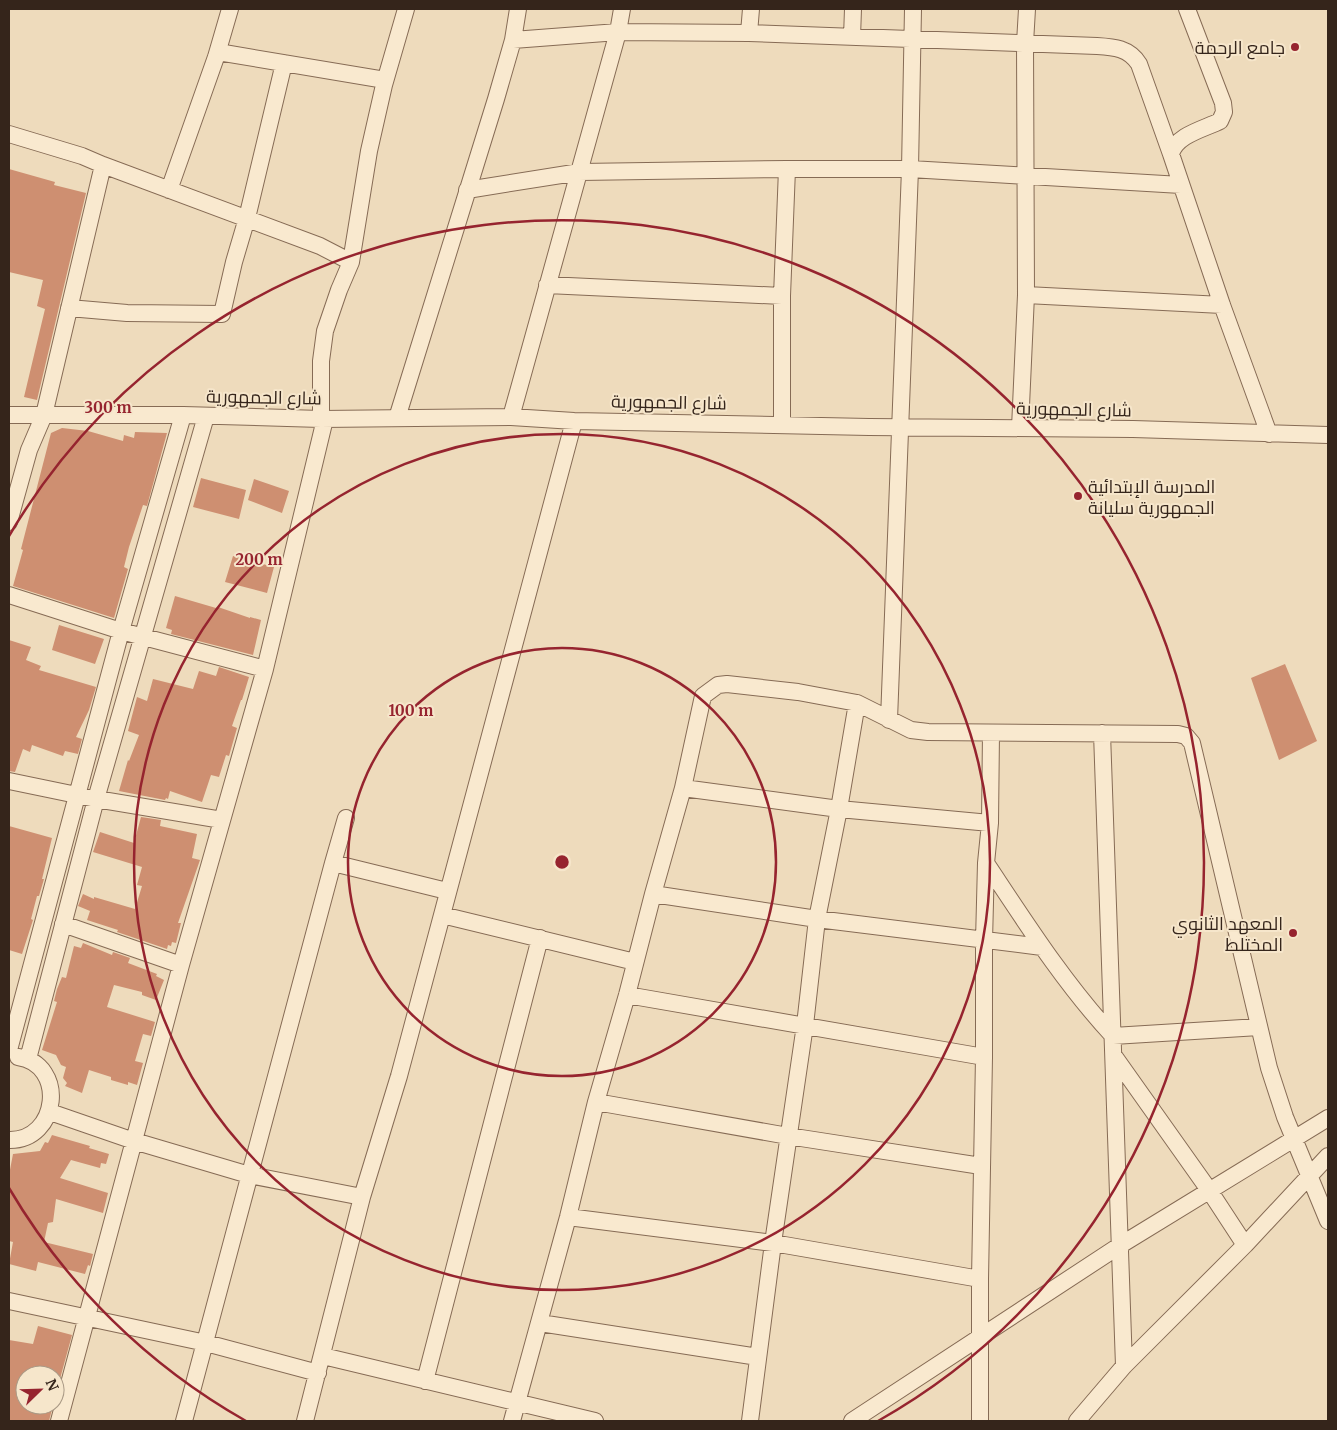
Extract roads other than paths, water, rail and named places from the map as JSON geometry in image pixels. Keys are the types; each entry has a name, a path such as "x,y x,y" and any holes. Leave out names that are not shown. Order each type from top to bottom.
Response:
{"street":[{"path":"169,190 218,52 230,9"},
{"path":"60,1421 181,964 265,669 323,419 322,362 325,331 339,290 352,262 368,160 385,80 406,9"},
{"path":"397,418 513,40 518,9"},
{"path":"510,417 580,172 618,32 622,9"},
{"path":"749,34 751,9"},
{"path":"852,37 853,9"},
{"path":"889,720 910,169 913,9"},
{"path":"1020,428 1026,295 1025,44 1027,9"},
{"path":"1172,154 1173,146 1179,141 1220,122 1224,112 1219,90 1187,9"},
{"path":"513,40 618,32 749,34 1097,46 1118,48 1134,56 1139,64 1172,154 1222,305 1269,434"},
{"path":"218,52 385,80"},
{"path":"69,308 128,313 222,314 284,63"},
{"path":"9,134 82,156 320,246 352,262"},
{"path":"9,522 29,450 44,415 103,165"},
{"path":"468,190 580,172 787,169 910,169 1181,185"},
{"path":"782,424 782,296 787,169"},
{"path":"547,285 782,296"},
{"path":"1026,295 1222,305"},
{"name":"شارع الجمهورية","path":"9,416 206,416 323,419 510,417 574,421 1133,429 1328,435"},
{"path":"9,1050 121,631 183,416"},
{"path":"28,1059 96,799 206,416"},
{"path":"305,1421 362,1197 399,1076 574,421"},
{"path":"9,595 121,631 265,669"},
{"path":"512,1421 568,1217 596,1102 684,788 703,696 718,685 736,685 798,692 857,703 911,730 928,732 1178,734 1186,736 1192,743 1259,1027 1278,1098 1328,1221"},
{"path":"750,1421 818,919 857,703"},
{"path":"980,1421 979,1337 984,941 986,863 990,823 991,733"},
{"path":"1102,733 1124,1366"},
{"path":"9,781 96,799 222,820"},
{"path":"684,788 839,809 990,823"},
{"path":"184,1421 346,818"},
{"path":"333,863 447,891"},
{"path":"986,863 1042,947 1113,1036"},
{"path":"653,894 818,919 1042,947"},
{"path":"442,915 635,962"},
{"path":"63,924 181,964"},
{"path":"425,1381 540,938"},
{"path":"627,995 984,1057"},
{"path":"1113,1036 1259,1027"},
{"path":"9,1055 28,1059 38,1066 48,1079 52,1095 50,1112 41,1126 28,1136 9,1140"},
{"path":"1114,1056 1209,1190 1245,1245"},
{"path":"596,1102 788,1136 982,1166"},
{"path":"50,1112 134,1141 250,1175 362,1197"},
{"path":"852,1421 1119,1246 1328,1118"},
{"path":"1078,1421 1124,1366 1245,1245 1328,1156"},
{"path":"568,1217 773,1243 980,1279"},
{"path":"9,1301 206,1343 318,1373"},
{"path":"540,1323 758,1357"},
{"path":"323,1356 595,1421"}],"place":[{"name":"جامع الرحمة","path":"1295,47"},
{"name":"المدرسة الإبتدائية الجمهورية سليانة","path":"1078,496"},
{"name":"المعهد الثانوي المختلط","path":"1293,933"}]}
